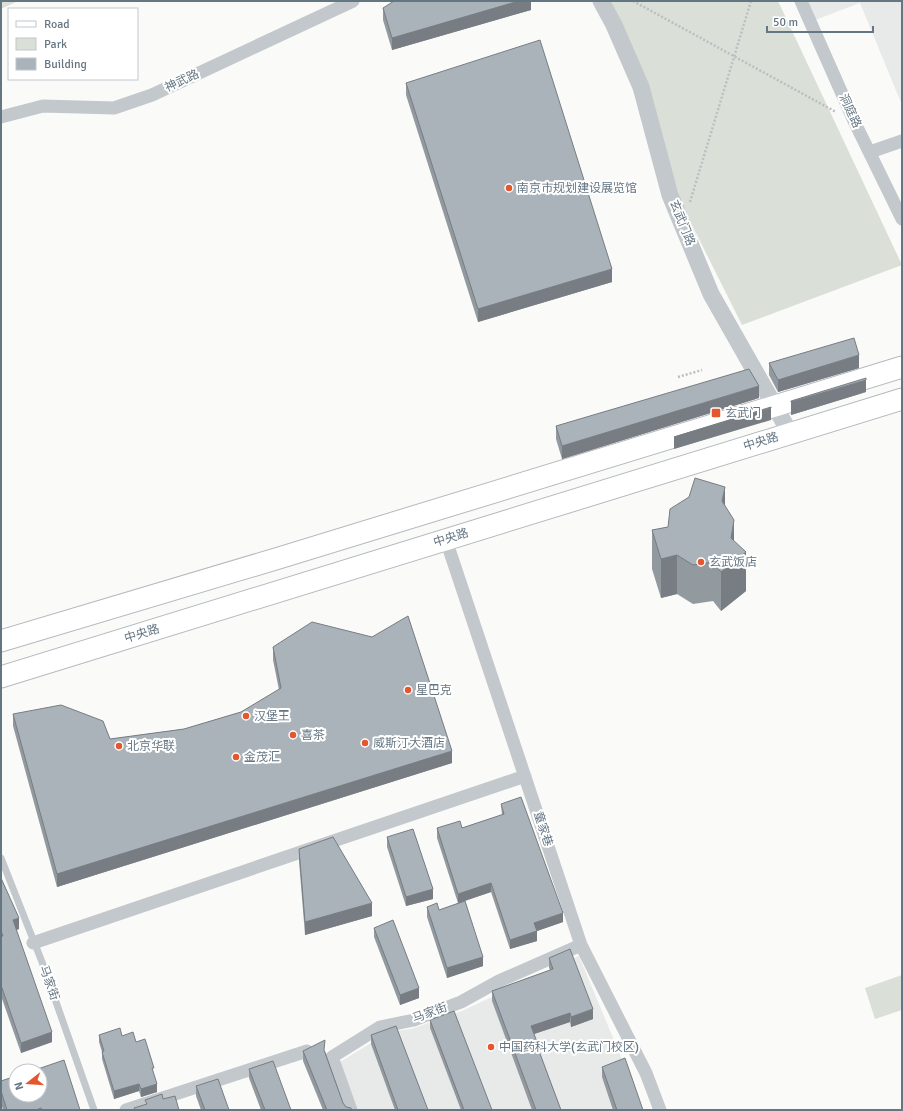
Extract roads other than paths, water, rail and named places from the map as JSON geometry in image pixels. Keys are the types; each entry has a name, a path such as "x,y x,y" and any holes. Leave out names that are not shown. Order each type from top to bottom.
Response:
{"main road":[{"path":"1,641 279,558 773,405 902,367"},
{"name":"中央路","path":"1,677 902,399"}],"street":[{"name":"神武路","path":"1,117 43,106 101,109 127,104 152,95 353,1"},
{"name":"玄武门路","path":"601,1 614,25 641,87 670,195 711,294 790,433"},
{"name":"洞庭路","path":"801,1 855,123 902,219"},
{"path":"870,152 902,141"},
{"name":"童家巷","path":"446,540 581,945 646,1073 660,1110"},
{"path":"33,943 525,776"},
{"name":"马家街","path":"351,1110 332,1057 380,1027 414,1020 461,1002 499,981 581,945"},
{"path":"126,1110 307,1051"}],"lane":[{"name":"马家街","path":"1,858 94,1110"}],"place":[{"name":"南京市规划建设展览馆","path":"509,188"},
{"name":"玄武门","path":"716,413"},
{"name":"玄武饭店","path":"701,562"},
{"name":"星巴克","path":"408,690"},
{"name":"汉堡王","path":"246,716"},
{"name":"喜茶","path":"293,735"},
{"name":"威斯汀大酒店","path":"365,743"},
{"name":"北京华联","path":"119,746"},
{"name":"金茂汇","path":"236,757"},
{"name":"中国药科大学(玄武门校区)","path":"491,1047"}]}
